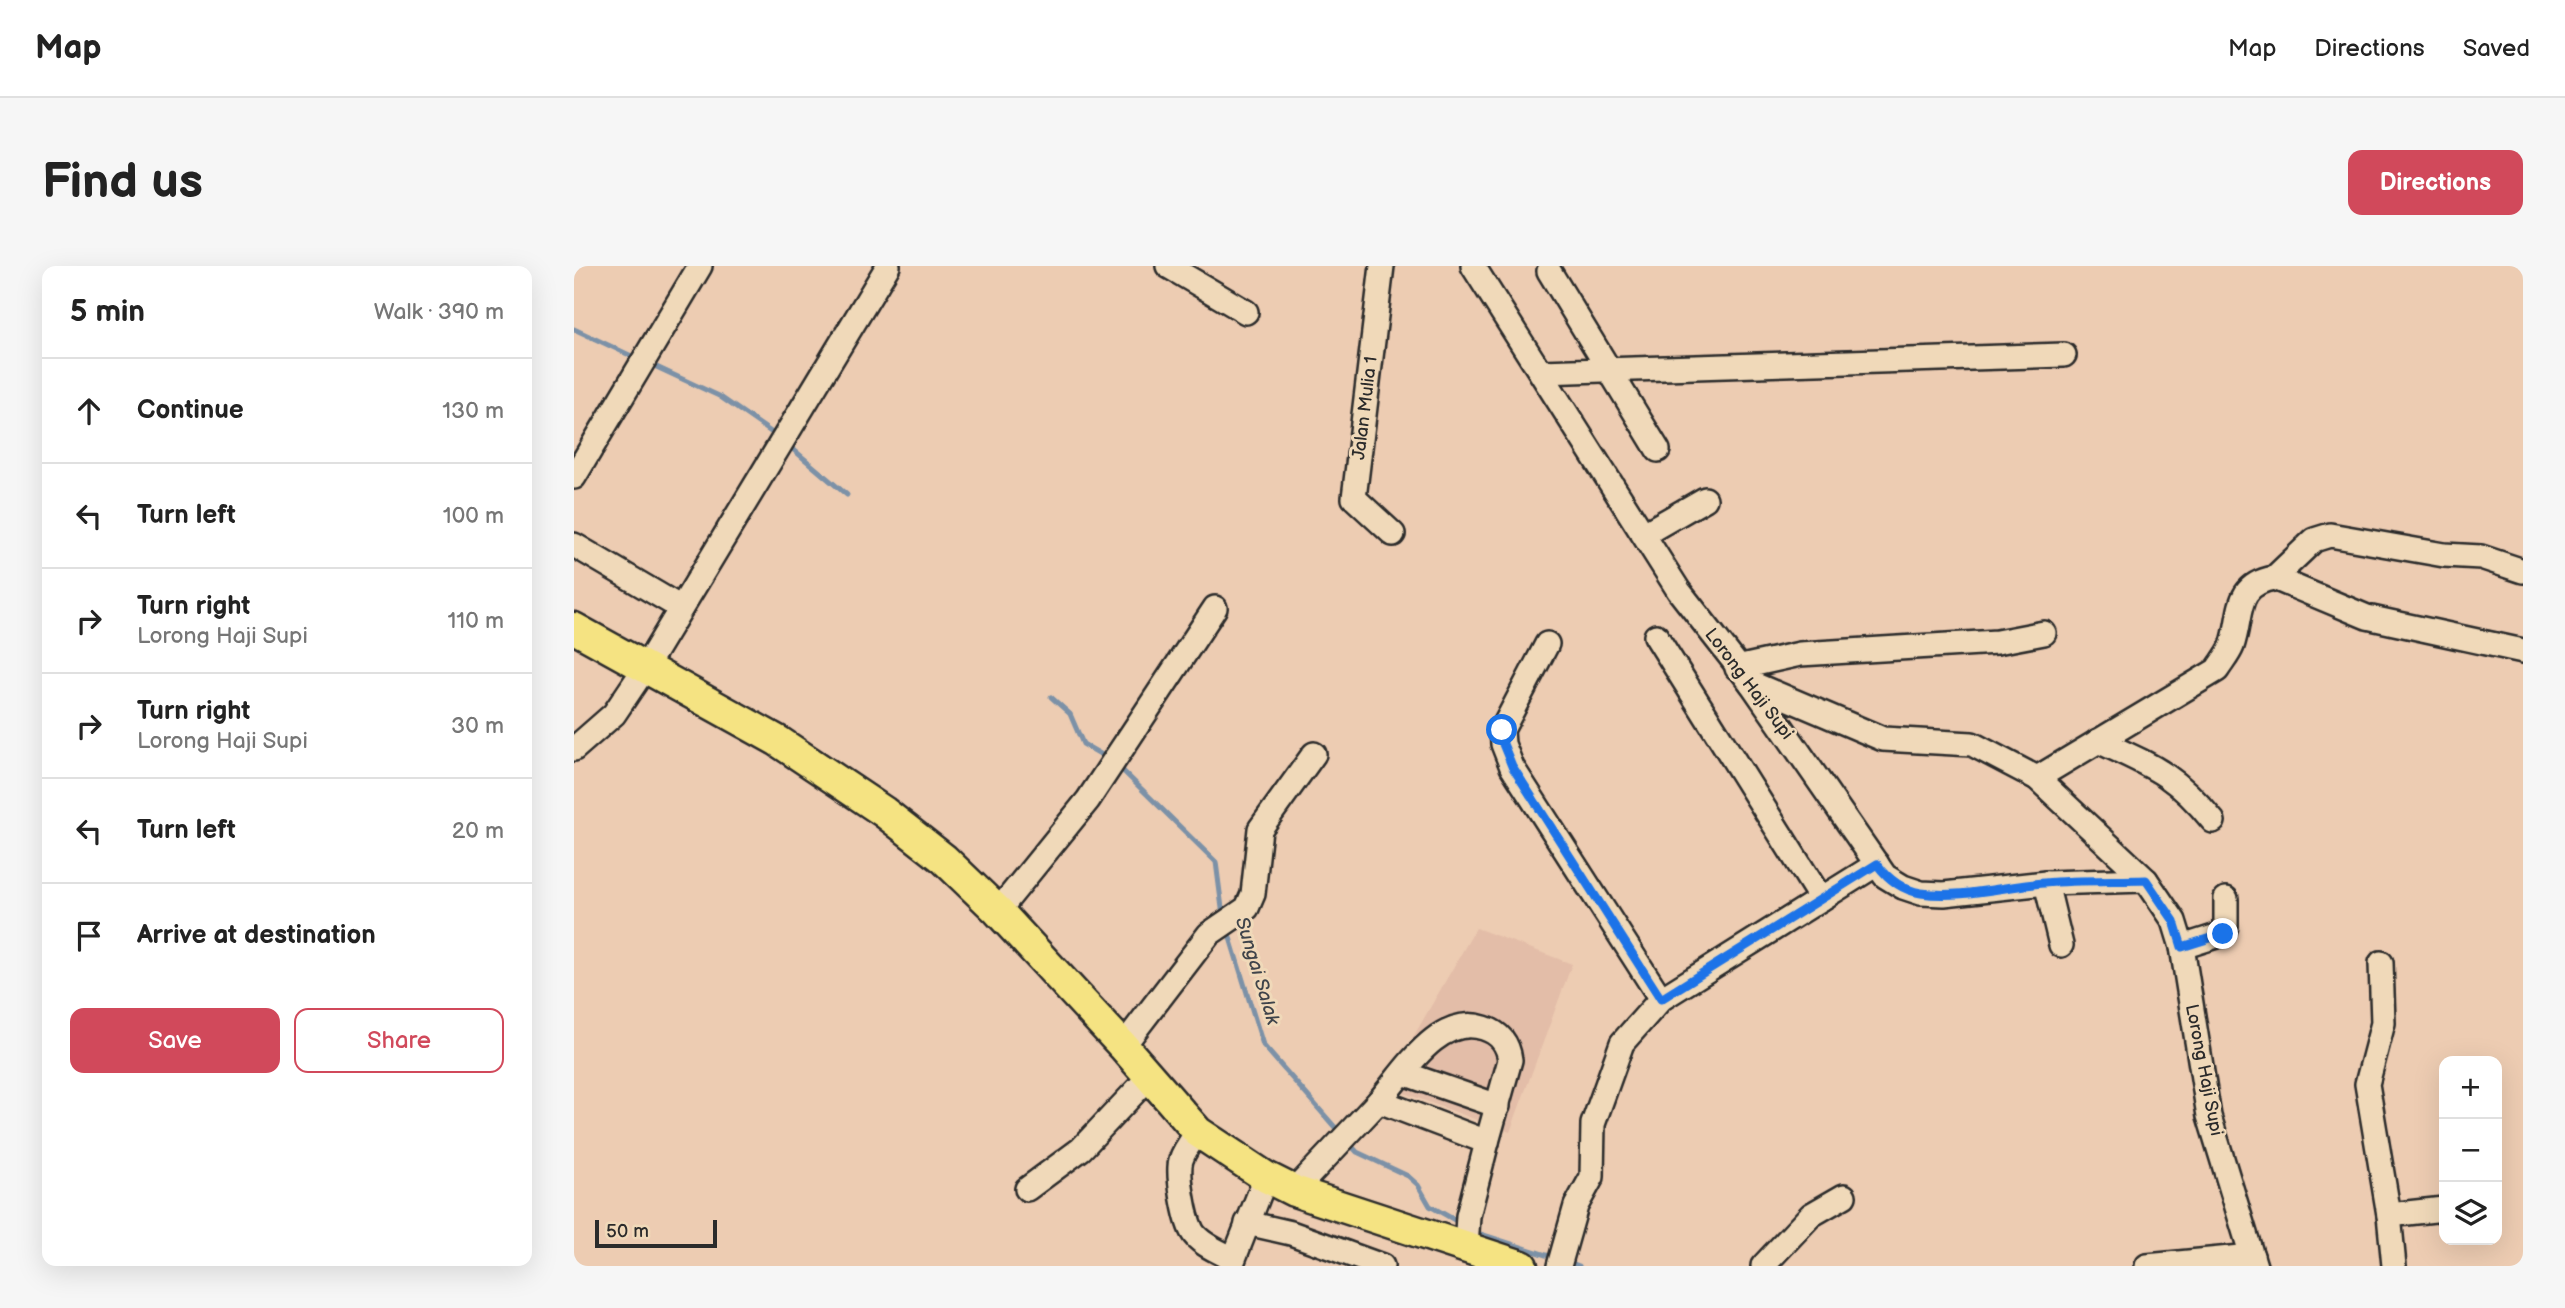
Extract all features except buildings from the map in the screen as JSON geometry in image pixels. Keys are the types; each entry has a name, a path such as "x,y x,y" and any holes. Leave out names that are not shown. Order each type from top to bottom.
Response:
{"main road":[{"path":"574,628 778,741 884,812 944,859 998,911 1123,1045 1198,1132 1266,1177 1294,1191 1466,1244 1522,1266"}],"street":[{"path":"574,477 700,266"},
{"path":"574,749 614,715 645,668 888,266"},
{"path":"1168,266 1245,312"},
{"name":"Jalan Mulia 1","path":"1382,266 1354,498 1393,534"},
{"name":"Lorong Haji Supi","path":"1473,266 1541,372 1579,438 1679,591 1744,676 1885,876 1903,887 1921,893 1944,894 2046,883 2146,880"},
{"path":"1549,271 1658,450"},
{"path":"1541,372 2064,355"},
{"path":"1644,534 1705,499"},
{"path":"2274,578 2314,540 2330,535 2444,555 2481,557 2523,570"},
{"path":"574,545 681,608"},
{"path":"2037,778 2217,670 2232,647 2244,596 2260,580 2274,578 2367,617 2523,651"},
{"path":"998,911 1088,800 1215,608"},
{"path":"1744,676 1800,654 1985,643 2044,633"},
{"path":"1656,636 1821,899"},
{"path":"1547,644 1502,730 1503,744 1512,766 1661,999"},
{"name":"Lorong Haji Supi","path":"1744,676 1883,739 1972,744 2037,778 2146,880 2174,921 2182,947 2209,1116 2254,1261"},
{"path":"2098,741 2161,770 2188,790 2213,821"},
{"path":"1123,1045 1225,920 1247,908 1253,894 1259,829 1314,754"},
{"path":"1559,1266 1576,1206 1592,1177 1593,1124 1622,1044 1661,999 1877,864"},
{"path":"2046,883 2060,945"},
{"path":"2182,947 2223,934 2226,926 2225,899"},
{"path":"2381,963 2383,1023 2367,1084 2389,1215 2394,1266"},
{"path":"1294,1191 1403,1073 1451,1027 1475,1025 1489,1029 1508,1046 1510,1060 1468,1216 1466,1244"},
{"path":"1403,1073 1498,1106"},
{"path":"1027,1189 1081,1149 1150,1076"},
{"path":"1379,1101 1487,1142"},
{"path":"1198,1132 1182,1157 1179,1168 1188,1217 1192,1231 1200,1240 1232,1263 1266,1177"},
{"path":"1763,1266 1811,1215 1844,1196"},
{"path":"2389,1215 2439,1210"},
{"path":"1247,1223 1326,1256 1382,1266"},
{"path":"2147,1266 2254,1261"}],"shaded area":[{"path":"1476,928 1572,964 1510,1132 1385,1086"}],"waterway":[{"path":"574,329 638,359"},
{"path":"650,364 719,396 778,437"},
{"path":"788,445 847,495"},
{"name":"Sungai Salak","path":"1051,697 1070,714 1083,744 1109,759"},
{"name":"Sungai Salak","path":"1117,765 1216,862 1223,916"},
{"name":"Sungai Salak","path":"1227,928 1263,1045 1340,1133"},
{"name":"Sungai Salak","path":"1349,1143 1357,1152 1408,1176 1418,1185 1430,1206 1460,1223"},
{"name":"Sungai Salak","path":"1474,1232 1549,1256"},
{"name":"Sungai Salak","path":"1571,1263 1579,1266"}],"route":[{"path":"1502,730 1503,744 1512,766 1661,999 1877,864 1885,876 1903,887 1921,893 1944,894 2046,883 2146,880 2174,921 2182,947 2223,934"}]}
